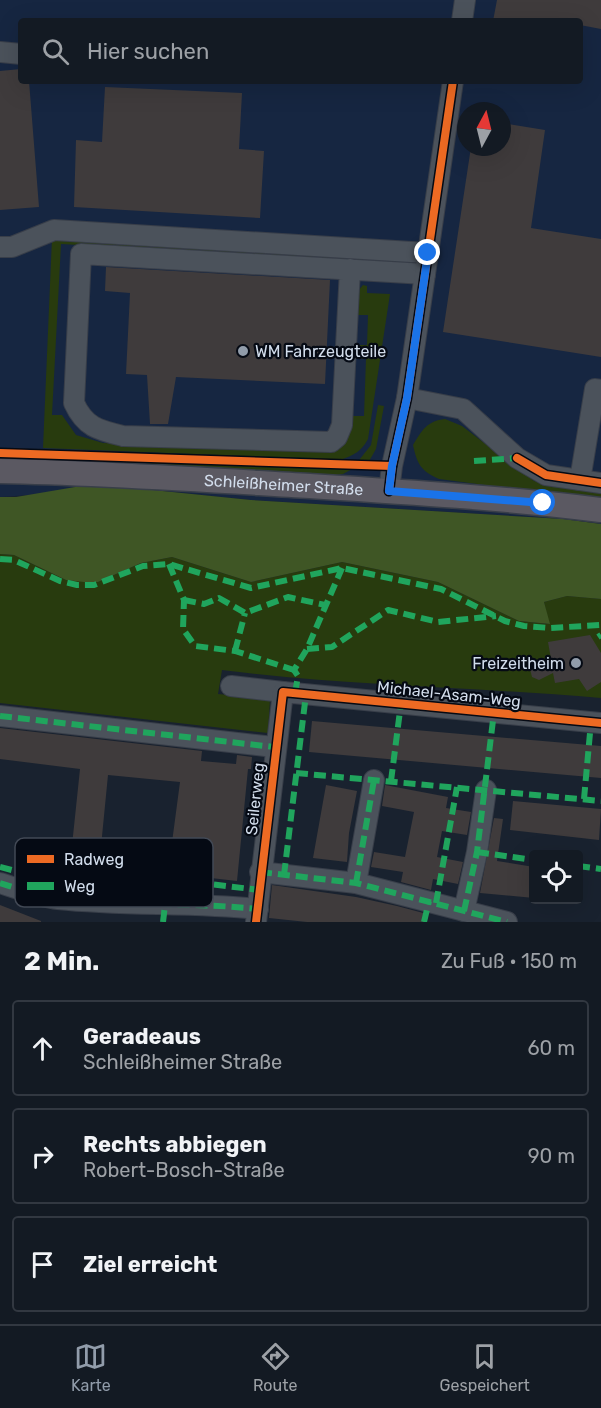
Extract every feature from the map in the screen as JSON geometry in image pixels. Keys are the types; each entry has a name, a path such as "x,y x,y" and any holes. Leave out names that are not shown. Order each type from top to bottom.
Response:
{"main road":[{"name":"Schleißheimer Straße","path":"0,471 104,473 389,491 601,510"}],"street":[{"path":"462,18 465,0"},
{"path":"0,52 18,54"},
{"path":"389,491 392,466 407,398 453,84"},
{"path":"0,247 12,247 54,230 428,253"},
{"path":"350,269 342,425 338,437 332,442 123,435 91,426 81,417 74,403 81,254 350,269 425,274"},
{"path":"580,480 595,389 601,390"},
{"path":"407,398 463,410 517,458 546,475 601,483"},
{"name":"Michael-Asam-Weg","path":"231,686 601,723"},
{"name":"Seilerweg","path":"213,904 257,916 274,747 289,693"},
{"name":"Seilerweg","path":"0,716 274,747"},
{"path":"356,883 374,780"},
{"path":"464,911 486,790"},
{"path":"260,872 356,883 507,922"},
{"name":"Seilerweg","path":"0,883 15,887"}],"shaded area":[{"path":"0,0 601,0 601,524 563,519 251,500 133,488 0,497"}],"green space":[{"path":"52,238 396,256 395,263 61,244 52,415 62,415 76,435 103,443 326,451 339,448 348,435 351,416 364,416 366,359 353,358 354,345 367,345 368,315 355,315 356,293 363,285 367,286 367,293 390,294 368,439 363,447 340,460 43,448"},
{"path":"378,405 384,406 376,449 368,463 356,464 371,445"},
{"path":"445,419 462,426 534,481 601,492 601,500 439,479 433,476 421,466 413,445 426,427"},
{"path":"7,454 356,467 343,474 329,476 55,460"},
{"path":"81,486 133,488 251,500 563,519 601,524 601,599 567,596 544,602 550,624 519,621 438,582 342,562 251,582 172,557 141,563 98,582 84,582 66,580 14,555 0,554 0,497 16,497"},
{"path":"0,554 14,555 66,580 98,582 141,563 172,557 251,582 342,562 438,582 519,621 549,624 544,602 567,596 601,599 601,698 317,680 222,670 218,694 270,699 268,733 0,703"}],"building":[{"path":"497,0 601,0 601,29 583,26 583,18 494,18"},
{"path":"18,69 18,84 29,84 39,207 0,210 0,71"},
{"path":"105,87 242,93 239,149 264,151 260,218 74,207 76,140 102,142"},
{"path":"511,124 545,130 531,228 601,239 601,357 443,332 470,156 511,156"},
{"path":"106,267 330,280 325,384 176,377 168,424 150,424 147,375 126,374 130,293 105,291"},
{"name":"Freizeitheim","path":"590,635 601,653 601,682 587,691 579,679 555,683 553,673 539,680 532,677 530,669 533,664 551,659 548,642"},
{"path":"312,721 601,746 601,778 309,752"},
{"path":"0,728 202,751 201,761 236,764 237,755 252,757 251,769 248,769 237,881 213,878 213,838 173,838 180,782 108,775 102,838 73,838 80,769 0,759"},
{"path":"326,785 357,791 349,833 347,862 313,858"},
{"path":"385,785 448,797 446,808 471,812 467,835 442,831 437,857 463,862 458,884 433,879 431,890 401,882 403,872 371,867 374,852 405,857 414,812 382,806"},
{"path":"513,801 601,809 599,840 510,830"},
{"path":"494,818 503,819 497,861 529,866 529,898 480,893"},
{"path":"272,885 356,897 427,914 425,922 307,922 269,918"},
{"path":"0,905 41,921 41,922 0,922"}],"marked path":[{"path":"474,461 517,458"},
{"path":"0,559 14,560 60,581 77,585 94,585 143,566 169,564 251,588 342,568 441,589 505,621 524,626 550,628 601,625"},
{"path":"169,564 184,600 183,629 195,646 235,651 294,670"},
{"path":"295,693 298,676 294,670 307,649 342,568"},
{"path":"184,600 204,604 219,598 245,613 288,597 325,605"},
{"path":"307,649 332,647 388,610 438,622 496,616"},
{"path":"235,651 245,613"},
{"path":"284,875 306,694"},
{"path":"391,781 401,703"},
{"path":"464,911 477,852 494,712"},
{"path":"0,716 274,747"},
{"path":"584,799 591,722"},
{"path":"296,773 601,801"},
{"path":"356,883 374,780"},
{"path":"436,903 457,787"},
{"path":"477,852 529,859"},
{"path":"0,867 15,871"},
{"path":"583,867 601,869"},
{"path":"260,872 356,883 507,922"},
{"path":"0,883 15,888"},
{"path":"213,884 259,890"},
{"path":"424,922 429,901"},
{"path":"213,905 258,909"},
{"path":"163,922 165,907"}],"cycle path":[{"path":"389,491 392,466 407,398 453,84"},
{"path":"0,453 392,466"},
{"path":"517,458 546,475 601,483"},
{"path":"256,922 283,692 601,723"}],"place":[{"name":"WM Fahrzeugteile","path":"243,351"},
{"name":"Freizeitheim","path":"576,663"}],"route":[{"path":"428,253 407,398 392,466 389,491 543,503"}]}
